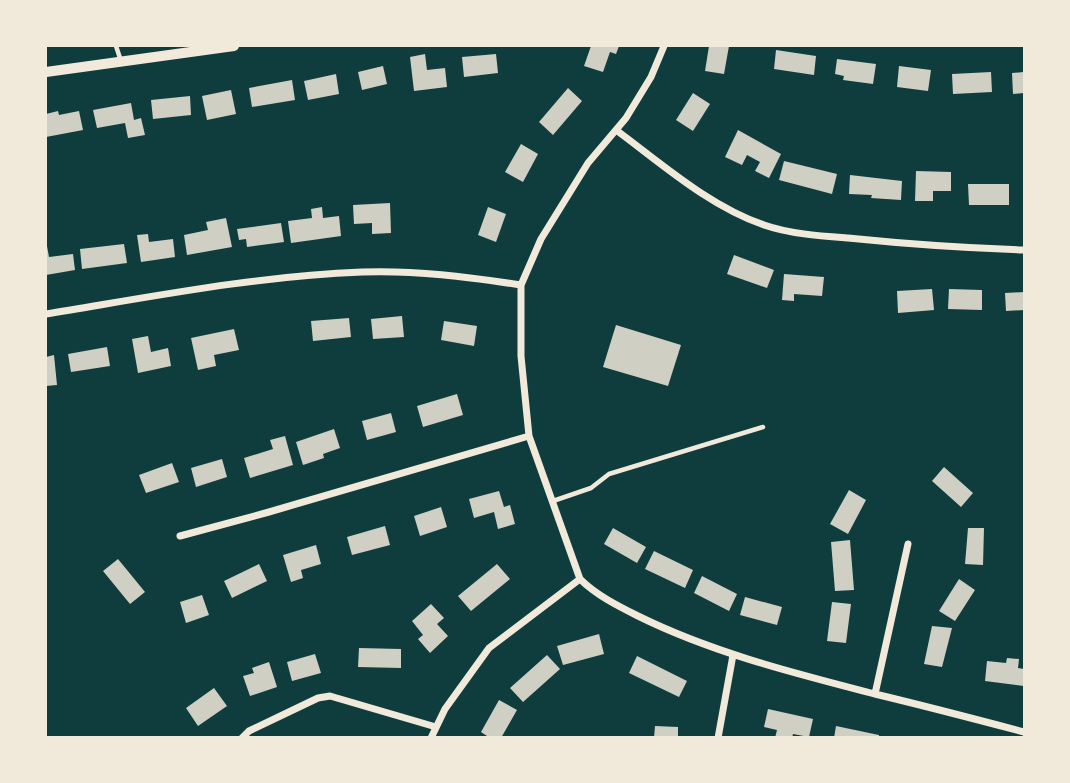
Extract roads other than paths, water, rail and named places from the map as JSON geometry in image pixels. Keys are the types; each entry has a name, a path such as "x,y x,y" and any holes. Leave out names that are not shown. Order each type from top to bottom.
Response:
{"street":[{"path":"46,72 234,46"},
{"path":"664,46 651,76 616,130 588,163 541,239 521,285 521,356 529,436 580,579 618,605 662,628 733,655 802,676 1024,732"},
{"path":"616,130 690,185 734,212 765,225 821,236 925,246 1024,250"},
{"path":"46,314 260,281 363,272 450,275 521,285"},
{"path":"180,536 529,436"},
{"path":"875,694 908,544"},
{"path":"431,737 445,709 489,648 580,579"},
{"path":"718,737 733,655"},
{"path":"242,737 249,731 318,698 330,696 436,727"}],"lane":[{"path":"116,46 121,61"},
{"path":"553,501 591,488 609,474 763,427"}]}
